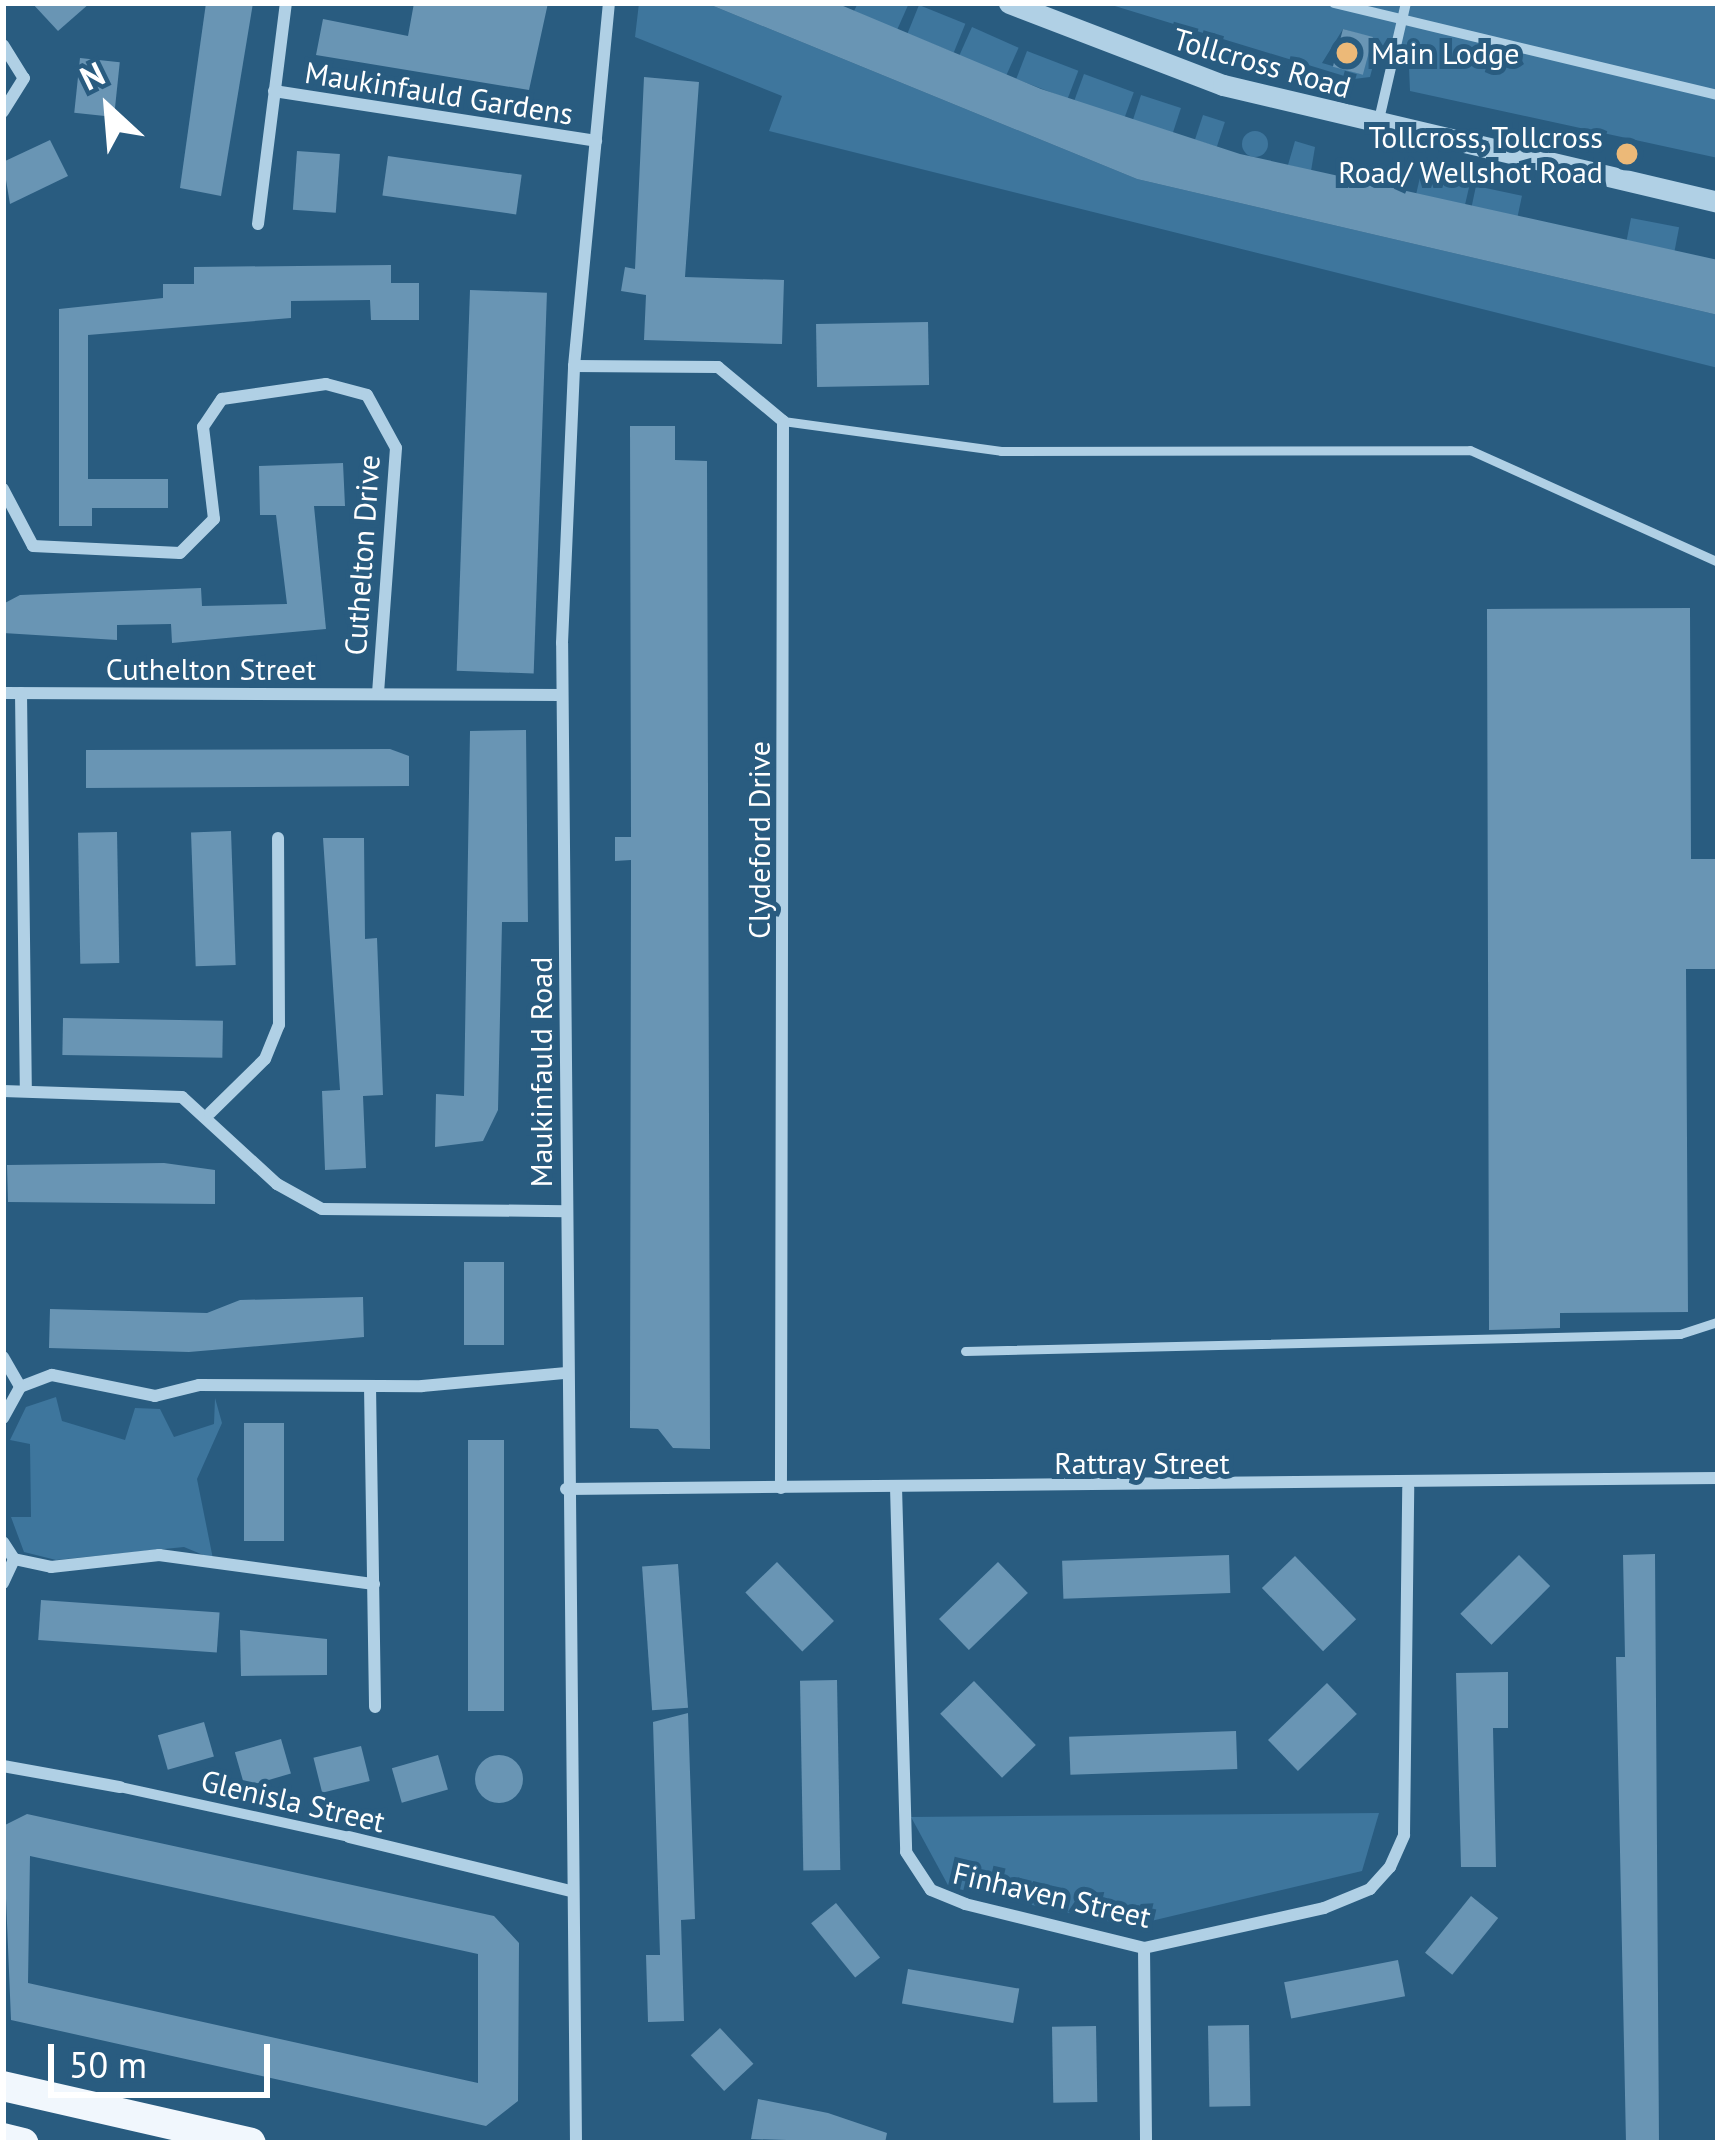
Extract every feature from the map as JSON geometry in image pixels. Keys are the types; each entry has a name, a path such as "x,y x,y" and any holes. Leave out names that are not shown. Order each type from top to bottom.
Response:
{"main road":[{"path":"3,2086 251,2143"},
{"path":"3,2138 23,2143"}],"street":[{"name":"Maukinfauld Gardens","path":"258,224 286,3"},
{"name":"Maukinfauld Road","path":"576,2143 566,1489 562,694 574,366 609,3"},
{"name":"Tollcross Road","path":"1009,3 1163,66 1378,127 1718,202"},
{"path":"1334,3 1718,95"},
{"path":"1378,127 1406,3"},
{"path":"3,45 24,78 3,112"},
{"name":"Maukinfauld Gardens","path":"274,92 596,141"},
{"path":"574,366 718,367 783,422"},
{"name":"Cuthelton Drive","path":"3,489 20,532 46,550 180,553 214,519 202,428 223,399 326,384 367,394 396,448 378,693"},
{"name":"Clydeford Drive","path":"782,1488 783,422"},
{"name":"Cuthelton Street","path":"3,692 562,694"},
{"path":"21,692 26,1091"},
{"path":"210,1113 266,1059 279,1025 278,838"},
{"path":"3,1091 166,1094 210,1113 277,1184 322,1209 566,1211"},
{"path":"3,1357 20,1387"},
{"path":"3,1418 20,1387 52,1375 155,1396 200,1384 370,1386 566,1372"},
{"path":"370,1386 375,1707"},
{"name":"Rattray Street","path":"566,1489 1408,1488 1718,1478"},
{"name":"Finhaven Street","path":"896,1486 906,1852 932,1890 965,1904 1144,1948 1324,1908 1370,1889 1390,1867 1404,1835 1408,1488"},
{"path":"3,1542 14,1559 51,1567 159,1555 374,1584"},
{"path":"3,1583 14,1559"},
{"name":"Glenisla Street","path":"3,1766 349,1837 570,1891"},
{"path":"1144,1948 1146,2143"}],"lane":[{"path":"783,422 1001,451 1470,450 1718,562"},
{"path":"965,1351 1680,1334 1718,1322"}],"shaded area":[{"path":"639,3 706,3 1137,179 1718,315 1718,368 769,131 782,96 635,37"},
{"path":"858,3 909,3 897,30 854,11"},
{"path":"1105,3 1718,3 1718,158 1410,91 1409,67 1375,58 1370,77 1354,79","holes":["1343,29 1373,38 1361,74 1322,63"]},
{"path":"919,5 965,24 954,52 907,34"},
{"path":"972,27 1019,48 1006,77 959,56"},
{"path":"1027,51 1078,71 1068,99 1016,79"},
{"path":"1084,74 1134,92 1124,118 1074,100"},
{"path":"1141,95 1181,108 1172,135 1132,122"},
{"path":"1203,115 1225,122 1217,147 1195,140"},
{"path":"1255,131 1268,144 1255,157 1242,144"},
{"path":"1295,141 1315,147 1311,171 1288,165"},
{"path":"1421,173 1470,184 1464,208 1416,196"},
{"path":"1476,186 1522,196 1517,219 1471,209"},
{"path":"1631,218 1679,227 1675,251 1626,242"},
{"path":"56,1397 62,1421 125,1440 135,1408 160,1409 174,1437 214,1424 215,1398 222,1423 197,1479 213,1559 184,1547 56,1560 24,1552 11,1517 31,1517 30,1444 10,1440 26,1407"},
{"path":"1379,1813 1362,1871 1130,1926 949,1887 911,1817"}],"building":[{"path":"32,3 90,3 58,31"},
{"path":"206,3 253,3 221,196 180,188"},
{"path":"414,3 548,3 529,90 316,55 323,19 408,36"},
{"path":"706,3 836,3 1041,89 1240,154 1718,260 1718,315 1137,179"},
{"name":"Main Lodge","path":"1343,29 1373,37 1363,75 1333,67"},
{"path":"80,58 120,62 114,117 74,113"},
{"path":"644,77 699,82 685,277 784,280 782,344 644,340 646,295 621,291 625,267 635,269"},
{"path":"50,140 68,176 10,204 3,162"},
{"path":"297,151 340,154 336,213 293,210"},
{"path":"388,156 522,175 516,214 382,196"},
{"path":"391,265 391,283 419,283 419,320 371,320 370,300 291,301 291,318 88,335 88,479 168,479 168,508 92,508 92,526 59,526 59,309 163,298 163,284 194,284 194,267"},
{"path":"470,290 547,293 534,673 457,671"},
{"path":"928,322 929,385 817,387 816,324"},
{"path":"630,426 675,426 675,460 707,461 710,1449 673,1448 658,1429 630,1428 631,860 615,861 615,837 631,837"},
{"path":"343,463 345,506 314,506 326,629 172,643 171,624 117,625 117,640 3,633 3,604 20,595 201,588 202,606 287,604 276,515 260,515 259,466"},
{"path":"1690,608 1691,859 1718,859 1718,969 1686,969 1688,1312 1560,1313 1560,1328 1489,1330 1487,609"},
{"path":"526,730 528,922 502,922 498,1110 483,1141 435,1147 436,1094 464,1096 470,731"},
{"path":"390,749 409,756 409,786 86,788 86,750"},
{"path":"231,831 236,965 196,966 191,832"},
{"path":"117,832 119,963 80,964 78,833"},
{"path":"323,838 364,838 365,939 377,938 383,1095 363,1096 366,1168 325,1170 322,1091 340,1090"},
{"path":"63,1018 223,1021 222,1058 62,1055"},
{"path":"164,1163 215,1170 215,1204 8,1202 7,1165"},
{"path":"464,1262 504,1262 504,1345 464,1345"},
{"path":"363,1297 364,1337 189,1352 49,1348 50,1309 207,1313 240,1300"},
{"path":"244,1423 284,1423 284,1541 244,1541"},
{"path":"468,1440 504,1440 504,1711 468,1711"},
{"path":"1655,1554 1659,2143 1626,2143 1616,1657 1625,1657 1623,1555"},
{"path":"1229,1555 1230,1593 1063,1599 1062,1561"},
{"path":"1519,1555 1550,1586 1491,1645 1460,1614"},
{"path":"1295,1556 1356,1619 1323,1651 1262,1588"},
{"path":"777,1562 834,1621 802,1652 745,1593"},
{"path":"998,1562 1028,1593 969,1650 939,1619"},
{"path":"678,1564 688,1708 652,1710 642,1567"},
{"path":"41,1600 220,1612 217,1652 38,1640"},
{"path":"240,1630 327,1639 327,1675 241,1676"},
{"path":"1508,1672 1508,1728 1493,1728 1496,1867 1461,1867 1456,1673"},
{"path":"837,1680 840,1870 803,1871 800,1681"},
{"path":"974,1681 1036,1745 1002,1778 940,1714"},
{"path":"1327,1683 1357,1714 1298,1771 1268,1740"},
{"path":"688,1713 695,1919 681,1920 684,2021 648,2022 646,1955 660,1955 653,1722"},
{"path":"204,1722 214,1757 168,1770 158,1735"},
{"path":"1236,1731 1237,1769 1070,1775 1069,1737"},
{"path":"281,1739 291,1774 245,1787 235,1752"},
{"path":"361,1746 370,1781 322,1793 313,1758"},
{"path":"438,1755 448,1790 402,1803 392,1768"},
{"path":"499,1755 516,1762 523,1779 516,1796 499,1803 482,1796 475,1779 482,1762"},
{"path":"27,1814 494,1916 519,1943 518,2101 486,2126 11,2020 3,1826","holes":["30,1856 478,1954 478,2083 28,1983"]},
{"path":"1471,1896 1498,1918 1452,1975 1425,1953"},
{"path":"836,1903 880,1957 855,1978 811,1923"},
{"path":"1398,1960 1405,1996 1291,2018 1284,1982"},
{"path":"908,1969 1019,1989 1013,2023 902,2003"},
{"path":"1249,2025 1250,2106 1209,2107 1208,2026"},
{"path":"1096,2026 1097,2102 1053,2103 1052,2027"},
{"path":"720,2028 753,2064 724,2091 691,2055"},
{"path":"758,2099 828,2113 887,2133 885,2143 751,2139"}],"place":[{"name":"Main Lodge","path":"1347,53"},
{"name":"Tollcross, Tollcross Road/ Wellshot Road","path":"1627,154"}]}
